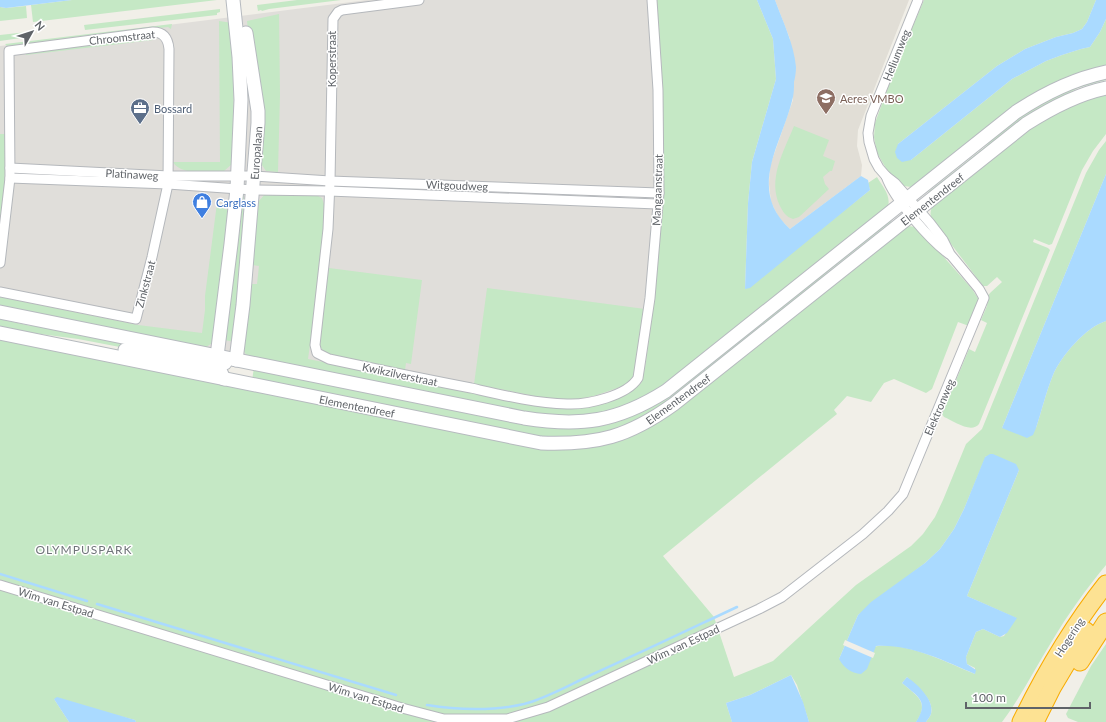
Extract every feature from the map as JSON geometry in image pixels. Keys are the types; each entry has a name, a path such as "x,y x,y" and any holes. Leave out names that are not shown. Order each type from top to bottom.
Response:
{"highway":[{"name":"Hogering","path":"1032,712 1061,648 1106,584"},
{"path":"1032,712 1083,634 1106,603"},
{"name":"Hogering","path":"1032,712 1076,667 1106,622"}],"main road":[{"name":"Europalaan","path":"217,361 237,183 240,88 239,57 233,0"},
{"name":"Europalaan","path":"236,360 243,306 258,123 258,111 251,72 242,0"},
{"name":"Elementendreef","path":"236,360 548,422 584,422 604,419 620,414 640,406 666,391 1004,122 1037,99 1079,80 1106,72"},
{"name":"Elementendreef","path":"0,333 541,443 586,443 607,439 640,426 674,404 1026,124 1068,100 1106,88"},
{"path":"0,312 217,361 236,360"},
{"path":"44,342 64,340 88,343 213,367 217,361"},
{"path":"217,361 224,379"}],"street":[{"name":"Koperstraat","path":"329,191 332,19 342,10 419,0"},
{"name":"Mangaanstraat","path":"638,378 650,298 659,193 658,90 652,0"},
{"name":"Heliumweg","path":"915,212 905,200 890,187 886,176 879,168 870,149 868,133 869,124 918,0"},
{"name":"Chroomstraat","path":"10,168 10,51 153,32 161,33 165,36 169,49 168,180"},
{"name":"Platinaweg","path":"10,168 168,180"},
{"path":"0,263 10,168"},
{"name":"Platinaweg","path":"237,183 254,176"},
{"name":"Witgoudweg","path":"254,176 330,181 659,193"},
{"name":"Platinaweg","path":"10,178 168,180 237,183 253,190"},
{"name":"Zinkstraat","path":"0,292 136,319 152,257 168,180"},
{"name":"Witgoudweg","path":"253,190 329,191 657,204"},
{"name":"Kwikzilverstraat","path":"329,191 328,229 315,345 317,353 329,359 548,403 568,404 588,402 626,390 634,385 638,378"},
{"name":"Elektronweg","path":"846,546 888,511 903,494 984,298 979,289 950,254 938,246 915,212"},
{"name":"Wim van Estpad","path":"0,585 402,708 444,719 507,718 548,707 759,609 782,597 846,546"}],"shaded area":[{"path":"367,0 658,0 672,130 667,277 643,391 604,408 400,387 0,305 0,46"},
{"name":"Aeres VMBO","path":"775,0 909,0 858,130 857,146 862,165 861,176 790,229 779,218 771,202 769,184 770,166 793,100 790,39"}],"green space":[{"path":"72,0 217,0 33,22 31,5"},
{"path":"297,0 341,0 258,11 257,5"},
{"path":"656,0 757,0 773,39 776,79 752,162 748,203 745,289 870,190 868,183 877,177 887,195 889,203 888,207 660,390 609,413 556,419 247,356 243,350 250,284 257,284 259,266 252,265 259,201 265,194 316,195 322,198 325,207 321,268 308,359 550,407 628,393 639,385 642,382 646,362 663,206 662,68"},
{"path":"924,0 1096,0 1087,22 1082,29 1025,49 997,66 898,144 911,160 1012,79 1046,61 1090,47 1100,32 1106,19 1106,68 1084,74 911,187 904,186 900,184 887,170 877,153 874,137 875,123 895,68"},
{"path":"26,6 27,18 0,21 0,7 6,8"},
{"path":"220,9 220,12 217,13 217,15 85,30 84,25"},
{"path":"279,14 280,95 278,172 266,171 260,162 247,21"},
{"path":"219,21 233,23 234,140 232,164 224,171 220,172 187,171 176,166 173,162 220,162"},
{"path":"172,24 171,29 168,27 7,46 5,44"},
{"path":"27,32 28,37 0,41 0,35"},
{"path":"152,37 153,40 26,55 25,52"},
{"path":"1106,77 1106,80 1078,88 1069,93 931,195 928,192 986,146 999,131 1051,96"},
{"path":"1106,92 1106,134 1093,151 1082,170 1052,244 1049,245 1034,239 1033,242 1050,250 979,424 972,428 957,424 944,417 942,414 969,349 975,352 987,323 981,320 987,306 988,296 1002,282 997,277 987,286 983,286 932,219 932,207 934,203 1047,116"},
{"path":"794,126 829,140 823,156 835,161 832,171 823,177 825,184 829,189 799,217 793,219 787,216 781,208 776,196 775,186 778,165"},
{"path":"0,134 7,134 4,189 0,224"},
{"path":"1106,141 1106,174 1002,428 1036,428 1053,375 1062,359 1075,343 1090,329 1106,321 1106,565 1084,592 1064,621 1022,693 1002,722 926,722 931,714 928,698 907,677 902,683 917,696 922,704 920,715 916,722 809,722 797,685 791,675 750,695 726,703 732,722 136,722 135,720 54,699 69,722 0,722 0,338 527,445 618,439 905,227 911,226 916,228 920,230 972,289 979,300 969,326 958,322 932,389 926,393 894,379 884,383 871,402 847,396 834,410 837,414 663,556 714,617 734,677 773,661 856,585 911,546 923,534 935,517 966,444 982,429 1086,173","holes":["986,456 1019,470 967,596 1016,618 1004,636 1000,637 983,629 976,632 966,657 967,664 975,668 975,674 927,654 902,647 878,646 839,659 858,615 925,563 940,549 954,529 964,509"]},
{"path":"243,193 245,203 237,287 238,315 235,342 224,340"},
{"path":"217,203 224,209 231,210 212,343 205,348 0,308 0,297 138,325 202,333 205,296"},
{"path":"889,218 891,222 828,272 814,287 662,408 611,433 549,440 252,381 254,367 521,422 624,417"},
{"path":"329,268 422,280 411,364 406,363 405,370 330,355 322,350 319,341"},
{"path":"487,288 645,309 634,377 626,385 594,396 578,399 545,398 474,384"},
{"path":"0,319 31,326 48,326 194,355 193,361 78,339 0,327"},
{"path":"1106,644 1106,722 1078,722 1068,718 1066,714 1091,666"}],"water":[{"path":"0,0 72,0 6,8 0,7"},
{"path":"757,0 775,0 791,41 796,67 793,99 771,167 769,183 771,199 777,214 790,229 861,176 868,180 870,190 750,288 745,289 748,203 752,162 776,79 773,39"},
{"path":"1096,0 1106,0 1106,19 1100,32 1090,47 1046,61 1012,79 911,160 902,162 897,158 895,152 898,144 997,66 1025,49 1082,29 1087,22"},
{"path":"1106,174 1106,321 1090,329 1075,343 1062,359 1053,375 1033,435 1027,438 1002,428"},
{"path":"990,454 1016,464 1019,470 967,596 1017,618 1007,633 1000,637 983,629 976,632 966,657 967,664 976,670 975,674 927,654 889,646 876,646 867,669 861,674 848,670 839,659 858,615 871,602 925,563 940,549 954,529 964,509 985,457"},
{"path":"791,675 803,702 809,722 732,722 726,703 750,695"},
{"path":"907,677 920,688 928,698 932,709 926,722 916,722 922,709 922,704 917,696 902,683"},
{"path":"57,697 135,720 136,722 69,722 54,699"}],"pier":[{"path":"845,640 875,653 873,658 843,645"}],"waterway":[{"path":"0,574 87,601"},
{"path":"97,604 396,695"},
{"path":"427,705 463,709 488,709 524,704 558,691 737,607"}],"place":[{"name":"Aeres VMBO","path":"826,115"},
{"name":"Bossard","path":"140,125"},
{"name":"Carglass","path":"202,219"}],"district":[{"name":"OLYMPUSPARK","path":"84,549"}]}
